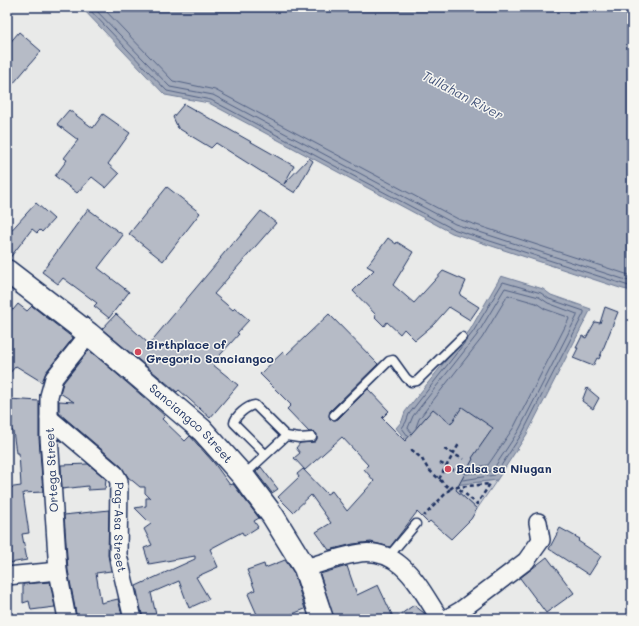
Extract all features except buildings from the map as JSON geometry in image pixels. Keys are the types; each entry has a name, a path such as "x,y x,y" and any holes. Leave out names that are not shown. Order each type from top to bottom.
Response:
{"main road":[{"name":"Sanciangco Street","path":"7,271 89,334 202,430 243,476 273,516 305,568 322,619"}],"street":[{"name":"Ortega Street","path":"67,619 58,571 49,437 49,396 54,378 89,334"},
{"name":"Pag-Asa Street","path":"49,418 115,474 119,481 118,555 133,619"},
{"path":"446,619 460,611 526,561 541,540 538,522"},
{"path":"305,568 356,553 375,552 388,556 397,561 407,571 440,619"},
{"path":"7,576 58,571"}],"lane":[{"path":"334,415 389,361 393,360 406,378 411,382 417,381 462,337"},
{"path":"265,454 234,424 235,419 250,406 255,405 286,436 299,438 312,437"},
{"path":"243,476 286,436"},
{"path":"388,556 416,524"}],"path":[{"path":"439,478 459,444"},
{"path":"412,449 422,459 428,468 450,489"},
{"path":"444,449 463,459"},
{"path":"440,463 454,470"},
{"path":"416,524 454,486 464,487 490,484 477,504 458,487"}],"shaded area":[{"path":"497,480 477,509 454,488 453,485"}],"water":[{"name":"Tullahan River","path":"81,7 618,7 632,14 632,291 452,233 209,103 165,95"},
{"path":"501,276 543,289 551,295 591,309 527,434 497,480 453,485 406,440 396,428 402,421 405,412 470,330"}],"place":[{"name":"Birthplace of Gregorio Sanciangco","path":"138,352"},
{"name":"Balsa sa Niugan","path":"448,469"}]}
